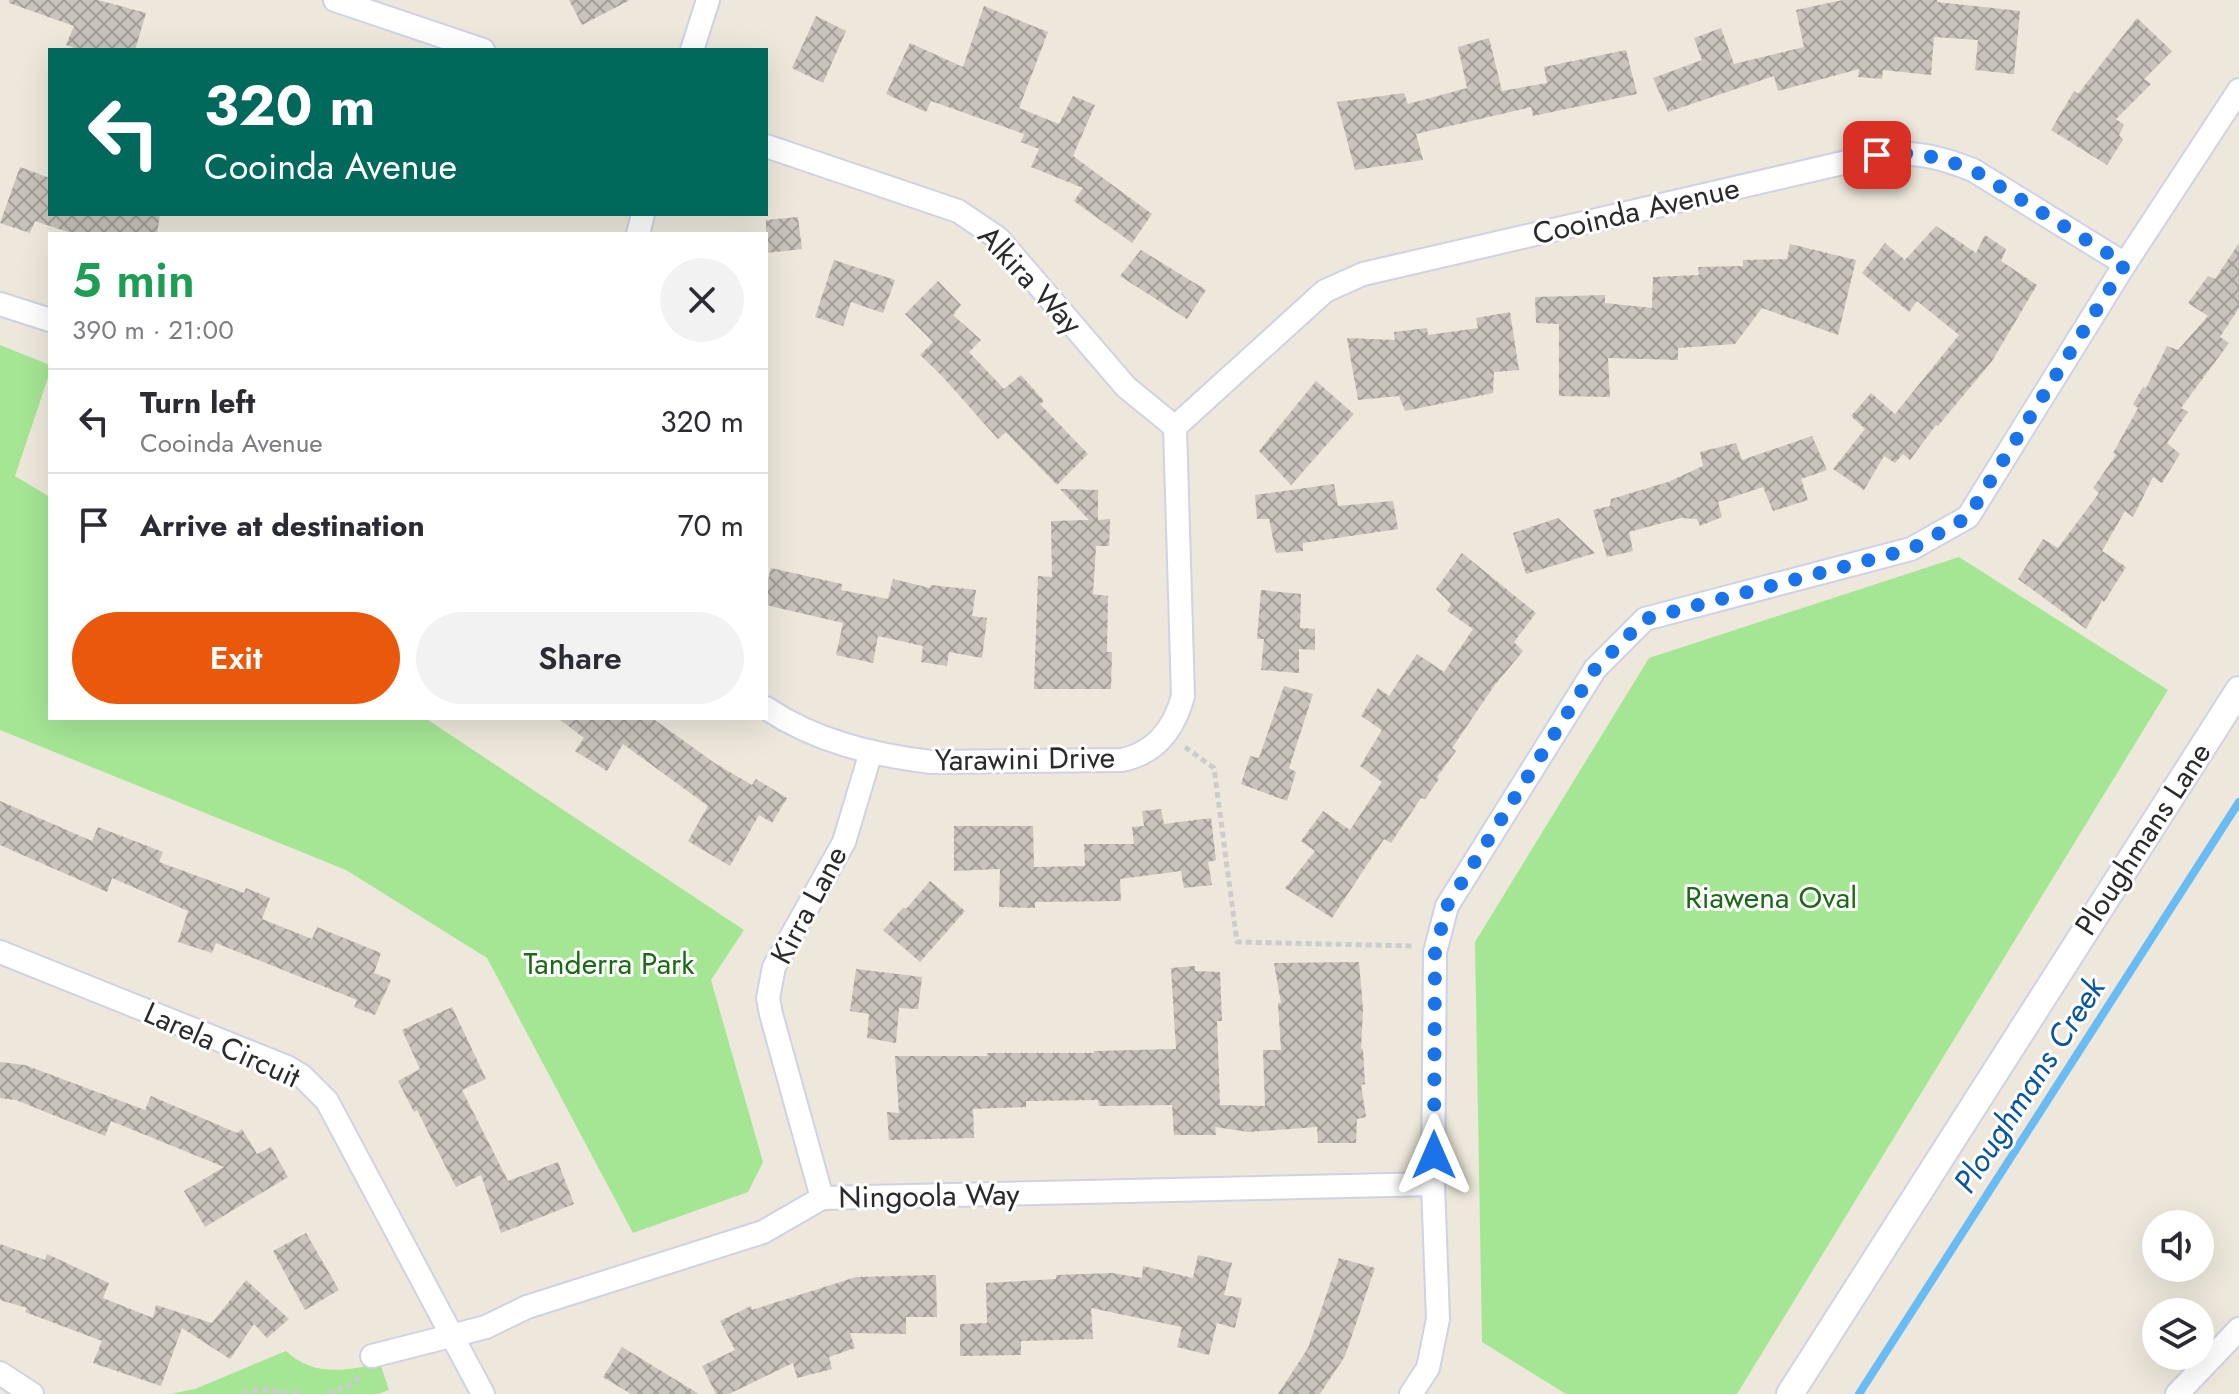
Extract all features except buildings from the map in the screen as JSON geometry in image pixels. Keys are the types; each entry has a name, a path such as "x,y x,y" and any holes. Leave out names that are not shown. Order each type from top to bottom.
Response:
{"street":[{"path":"335,0 477,48"},
{"path":"693,48 708,0"},
{"path":"1411,1394 1428,1368 1438,1319 1433,1184 1436,946 1447,906 1595,669 1645,619 1911,549 1968,517 2125,264 2239,90"},
{"name":"Alkira Way","path":"768,147 972,218 998,238 1126,387 1175,427"},
{"name":"Cooinda Avenue","path":"1175,427 1325,291 1363,274 1877,155 1918,153 1946,159 1973,170 2125,264"},
{"path":"0,304 48,319"},
{"path":"1167,734 1183,696 1175,427"},
{"name":"Ploughmans Lane","path":"1790,1394 2239,690"},
{"name":"Yarawini Drive","path":"768,709 814,734 871,752 931,762 1122,760 1140,756 1167,734"},
{"name":"Kirra Lane","path":"822,1198 771,1014 770,982 774,967 844,842 871,752"},
{"name":"Larela Circuit","path":"0,952 287,1067 302,1076 327,1101 483,1394"},
{"name":"Ningoola Way","path":"450,1335 486,1327 527,1307 763,1232 822,1198 1433,1184"},
{"path":"2177,1394 2239,1329"},
{"path":"372,1356 450,1335"},
{"path":"0,1373 32,1394"}],"path":[{"path":"1167,734 1214,768 1237,942 1436,946"},
{"path":"328,1394 350,1385 362,1375 372,1356"},
{"path":"243,1394 260,1389 298,1394"}],"green space":[{"name":"Tanderra Park","path":"0,345 48,364 48,378 15,476 48,496 48,720 428,720 744,930 711,980 763,1162 748,1192 633,1233 487,958 346,870 0,730"},
{"name":"Riawena Oval","path":"1959,557 2168,690 1737,1394 1566,1394 1482,1342 1475,942 1649,658"},
{"path":"286,1351 308,1365 331,1370 380,1363 389,1390 378,1394 170,1394 195,1389"}],"waterway":[{"name":"Ploughmans Creek","path":"1859,1394 2239,802"}],"route":[{"path":"1434,1155 1435,952 1447,906 1595,669 1645,619 1911,549 1968,517 2125,264 1973,170 1946,159 1918,153 1877,155"}]}
